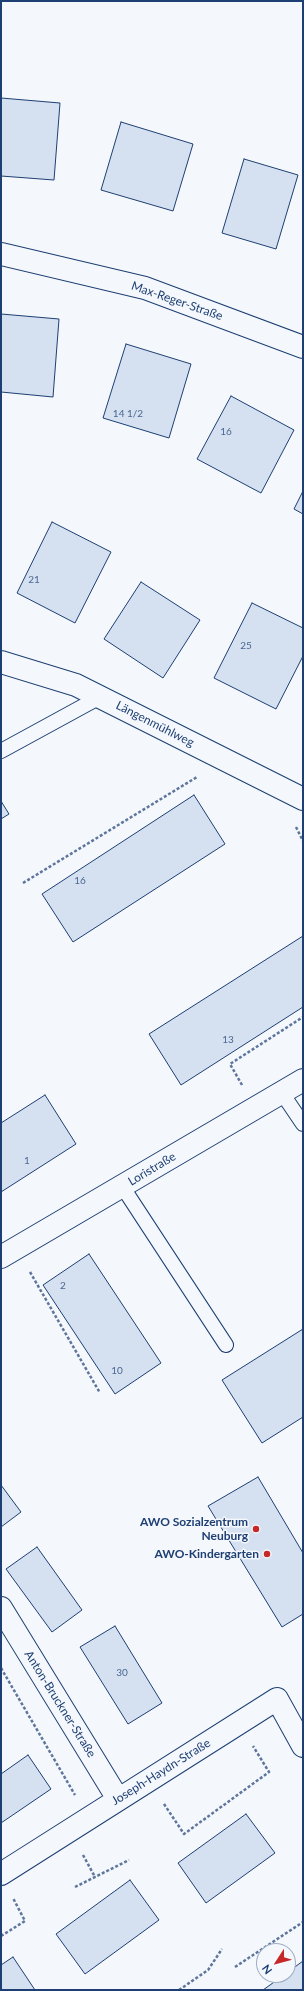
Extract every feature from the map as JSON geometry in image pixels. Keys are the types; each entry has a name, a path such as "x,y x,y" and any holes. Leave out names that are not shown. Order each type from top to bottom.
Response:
{"street":[{"name":"Max-Reger-Straße","path":"1,254 145,288 303,346"},
{"name":"Längenmühlweg","path":"1,662 76,685 303,799"},
{"name":"Loristraße","path":"9,1253 303,1080"},
{"name":"Anton-Bruckner-Straße","path":"1,1608 118,1799"},
{"name":"Joseph-Haydn-Straße","path":"1,1874 277,1699 303,1746"}],"lane":[{"path":"1,751 100,697"},
{"path":"282,1093 303,1124"},
{"path":"122,1186 226,1345"}],"path":[{"path":"23,882 226,760"},
{"path":"255,1108 230,1064 303,1017"},
{"path":"9,1253 100,1394"},
{"path":"1,1668 75,1793 75,1799"},
{"path":"149,1780 184,1834 269,1772 239,1723"},
{"path":"75,1887 129,1860"},
{"path":"1,1874 25,1921 1,1936"},
{"path":"235,1967 303,1922"},
{"path":"179,1990 208,1970 222,1949"}],"building":[{"path":"1,98 60,103 54,180 1,176"},
{"path":"121,122 193,144 173,211 101,190"},
{"path":"244,159 298,175 276,249 222,233"},
{"path":"1,314 59,319 53,397 1,392"},
{"path":"126,344 191,364 169,438 103,418"},
{"path":"231,396 294,430 261,493 197,459"},
{"path":"303,491 303,514 294,509"},
{"path":"52,522 111,552 75,623 17,593"},
{"path":"141,582 200,620 163,678 104,639"},
{"path":"252,603 303,628 303,656 276,709 214,678"},
{"path":"194,795 225,844 73,942 42,894"},
{"path":"1,801 9,814 1,819"},
{"path":"303,936 303,1007 181,1085 149,1034"},
{"path":"45,1095 76,1144 1,1192 1,1123"},
{"path":"89,1254 161,1363 115,1394 43,1285"},
{"path":"303,1329 303,1417 262,1443 222,1380"},
{"name":"AWO Sozialzentrum Neuburg","path":"258,1477 303,1553 303,1614 282,1627 208,1506"},
{"path":"1,1485 21,1512 1,1527"},
{"path":"37,1547 82,1610 52,1632 6,1569"},
{"path":"115,1626 162,1703 128,1724 80,1647"},
{"path":"28,1755 51,1789 1,1823 1,1774"},
{"path":"246,1814 275,1853 206,1903 178,1863"},
{"path":"130,1880 159,1920 85,1974 56,1934"},
{"path":"13,1957 35,1990 1,1990 1,1965"},
{"path":"303,1961 303,1990 263,1990 273,1983 296,1983 296,1966"}],"place":[{"name":"AWO Sozialzentrum Neuburg","path":"256,1529"},
{"name":"AWO-Kindergarten","path":"267,1554"}]}
